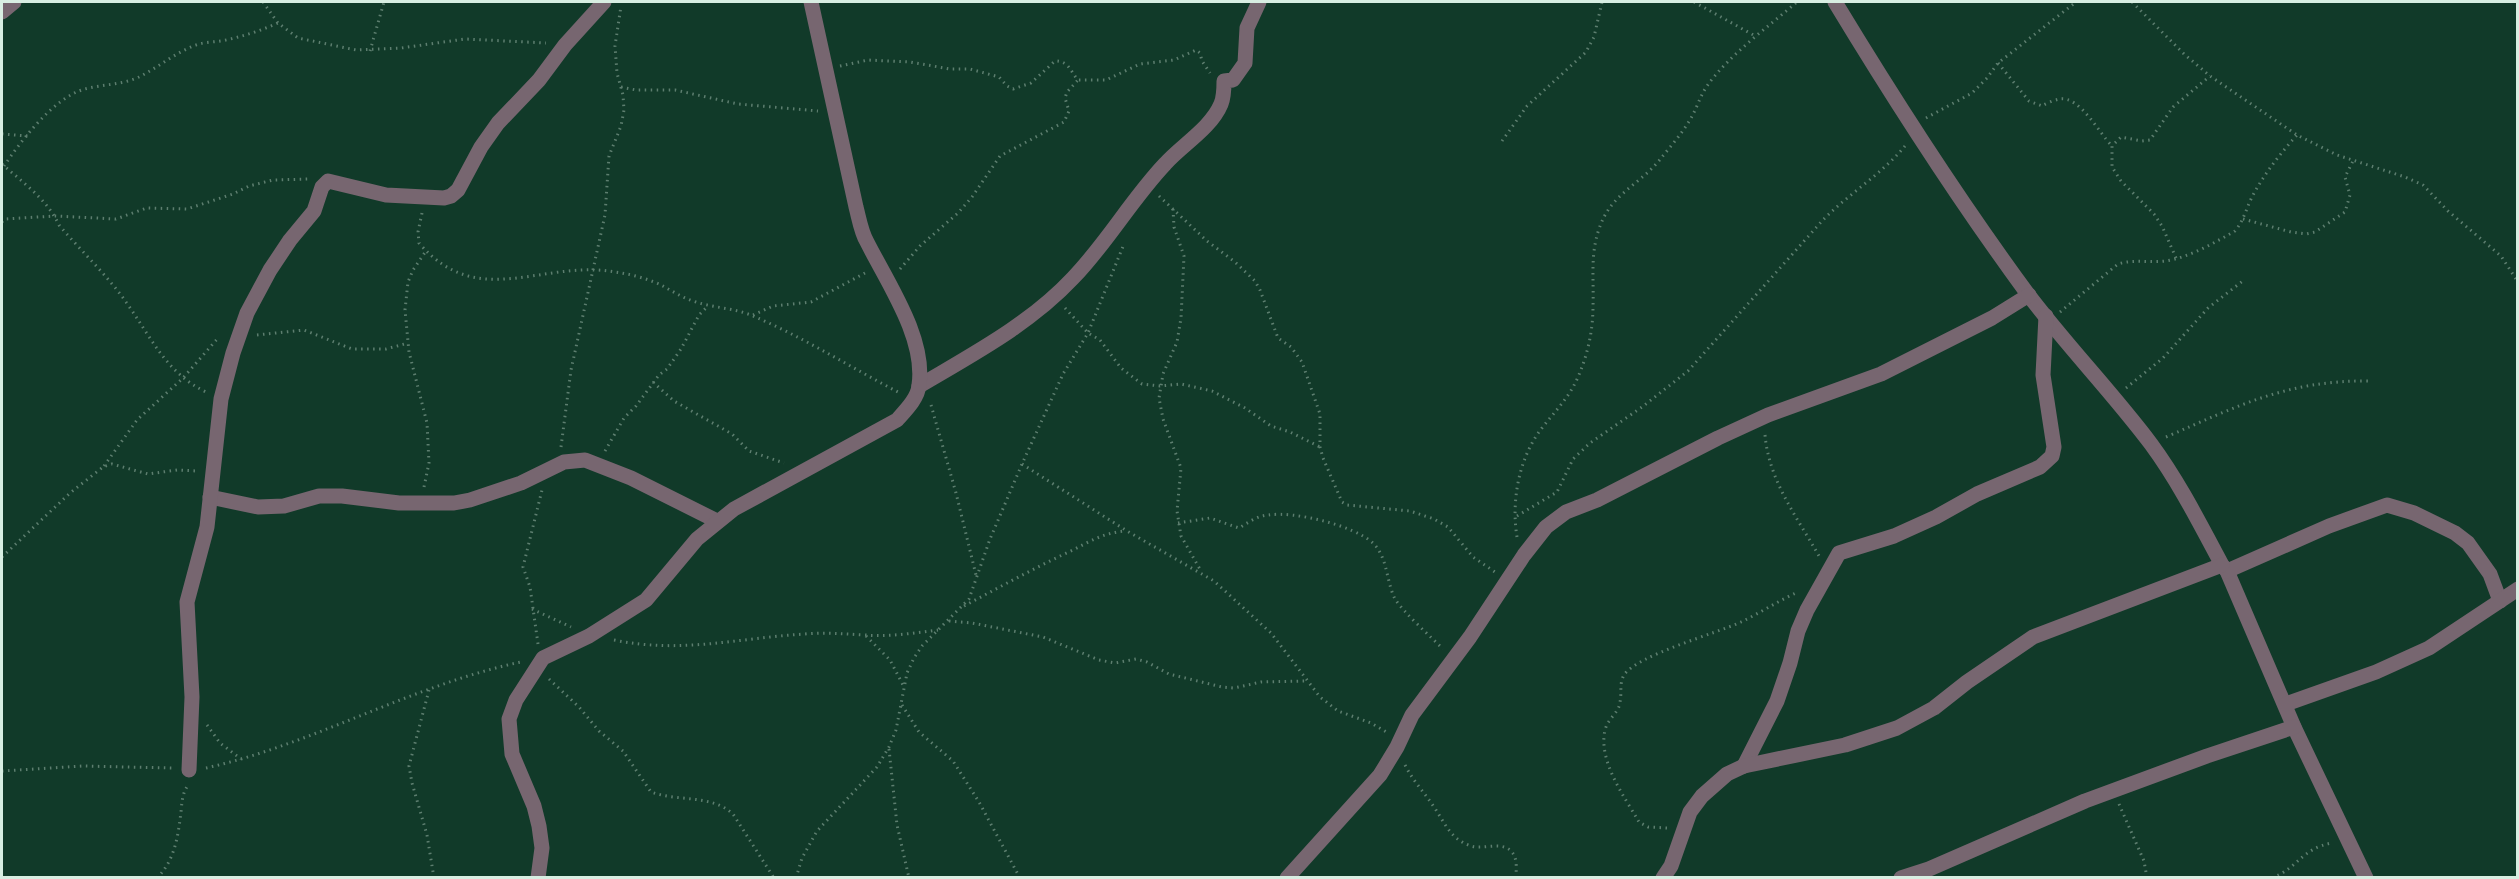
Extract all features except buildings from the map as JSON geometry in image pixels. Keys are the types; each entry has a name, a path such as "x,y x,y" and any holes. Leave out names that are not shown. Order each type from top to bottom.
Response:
{"street":[{"path":"2,12 14,2"},
{"path":"194,774 188,602 207,526 211,472 221,399 241,330 270,270 290,240 314,211 322,187 328,182 386,195 444,198 451,196 458,190 481,147 498,123 540,80 565,45 604,2"},
{"path":"811,2 843,154 862,229 910,324 918,364 919,389"},
{"path":"538,878 543,848 540,826 512,754 510,719 516,700 540,661 589,636 646,600 697,540 717,521 734,509 897,420 919,389 1010,330 1051,300 1073,278 1164,164 1209,120 1221,104 1224,81 1233,80 1245,63 1247,28 1259,2"},
{"path":"1834,2 1914,129 2029,295 2151,444 2176,480 2225,568 2286,704 2294,727 2366,878"},
{"path":"1287,878 1380,775 1412,715 1520,560 1546,527 1566,512 1598,500 1678,457 1768,416 1881,374 1992,318 2029,295"},
{"path":"1744,766 1777,700 1798,631 1839,553 1894,536 2048,462 2054,447 2043,375 2047,318"},
{"path":"210,497 258,507 284,506 319,496 423,504 470,500 521,483 574,460 590,461 638,481 717,521"},
{"path":"1663,878 1671,866 1690,812 1702,796 1727,774 1744,766 1845,745 1897,728 1934,708 1967,682 2033,637 2225,568 2387,505 2414,513 2455,533 2468,543 2490,574 2500,601"},
{"path":"2286,704 2376,672 2429,648 2517,589"},
{"path":"1901,878 1929,869 2058,812 2207,756 2294,727"}],"path":[{"path":"263,2 278,23 298,38 333,46 370,51 465,39 565,45"},
{"path":"370,51 384,2"},
{"path":"622,2 615,46 624,110 621,126 609,156 605,215 571,370 562,444 541,492 523,561 540,661 599,731 623,751 651,792 686,800 705,800 727,809 733,814 774,878"},
{"path":"1502,141 1527,106 1586,52 1594,37 1602,2"},
{"path":"1694,2 1757,37"},
{"path":"1520,560 1516,498 1523,462 1531,443 1563,405 1583,366 1591,336 1593,250 1605,212 1619,195 1654,165 1690,119 1707,86 1720,70 1797,2"},
{"path":"1516,517 1557,492 1574,459 1590,442 1642,407 1688,371 1822,221 1843,200 1883,169 1914,129 1972,93 1998,63 2076,2"},
{"path":"2132,2 2184,54 2210,76 2297,135 2353,161 2423,185 2448,211 2501,256 2517,282"},
{"path":"221,399 183,378 158,352 126,302 59,225 55,216 40,198 3,165 49,112 69,96 83,89 125,82 147,72 181,51 200,44 254,33 278,23"},
{"path":"889,282 920,246 958,213 1000,156 1064,123 1069,111 1065,98 1066,92 1078,80 1106,80 1140,64 1174,60 1196,50 1200,53 1202,61 1211,74 1224,81"},
{"path":"826,68 868,60 910,62 988,73 999,77 1006,86 1013,89 1030,83 1055,61 1061,61 1069,65 1078,80"},
{"path":"1998,63 2029,100 2042,106 2061,98 2072,100 2084,110 2112,146 2112,167 2121,182 2154,214 2162,226 2176,259"},
{"path":"2112,146 2121,137 2142,141 2150,140 2173,106 2210,76"},
{"path":"621,87 636,90 675,90 738,104 835,112"},
{"path":"2,134 28,136"},
{"path":"2047,318 2118,264 2128,261 2163,262 2176,259 2235,231 2270,167 2297,135"},
{"path":"2243,219 2291,232 2315,232 2345,212 2350,195 2345,177 2353,161"},
{"path":"2,222 5,219 55,216 116,219 147,208 188,209 233,194 249,186 273,180 298,178 328,182"},
{"path":"1153,191 1255,280 1278,338 1291,347 1302,362 1320,414 1320,447 1342,502 1347,505 1410,511 1434,519 1448,527 1473,557 1493,569 1504,584"},
{"path":"424,196 418,237 426,251 444,267 460,275 514,279 593,269 648,280 695,302 752,315 919,389 976,577"},
{"path":"1173,209 1174,227 1184,256 1182,318 1177,342 1160,386 1159,398 1163,419 1182,468 1178,523 1184,544 1202,572"},
{"path":"796,878 801,858 817,831 877,767 889,747 896,730 903,687 914,658 922,646 949,621 969,598 990,539 1022,464 1052,396 1088,333 1126,236"},
{"path":"423,504 429,445 427,423 413,376 405,310 408,282 412,270 426,251"},
{"path":"752,315 773,306 810,302 825,296 858,275 881,268"},
{"path":"2112,398 2163,358 2208,308 2244,280"},
{"path":"1051,300 1067,309 1088,333 1100,340 1116,363 1142,384 1160,386 1181,384 1212,391 1245,408 1271,426 1290,432 1320,447"},
{"path":"590,461 602,456 614,433 653,382 667,369 681,349 699,315 708,306"},
{"path":"241,330 258,335 304,330 352,349 386,349 408,344"},
{"path":"2,557 70,493 103,467 137,420 183,378 223,333"},
{"path":"2151,444 2270,394 2316,384 2369,381"},
{"path":"653,382 674,401 732,434 749,451 805,471"},
{"path":"1768,416 1765,434 1768,462 1778,486 1828,573"},
{"path":"103,467 112,464 148,474 177,470 211,472"},
{"path":"1022,464 1127,531 1202,572 1271,633 1305,681 1320,697 1338,711 1371,723 1398,744 1416,787 1432,804 1452,835 1473,847 1498,846 1511,850 1516,857 1516,878"},
{"path":"1178,523 1210,518 1239,528 1256,518 1278,514 1310,518 1359,532 1381,554 1397,601 1452,659"},
{"path":"960,609 1039,565 1112,532 1127,531"},
{"path":"1682,832 1648,827 1640,822 1605,755 1605,732 1608,720 1621,702 1620,691 1623,676 1632,667 1660,653 1741,621 1797,592 1820,588"},
{"path":"532,609 589,636 667,647 706,646 745,639 815,633 896,635 940,630"},
{"path":"949,621 972,623 1043,637 1099,660 1115,663 1136,659 1147,662 1169,674 1222,687 1234,688 1261,682 1305,681"},
{"path":"865,635 890,660 903,687"},
{"path":"2,771 122,766 194,774 206,768 242,759 318,733 429,690 507,665 540,661"},
{"path":"429,690 409,766 427,836 434,878"},
{"path":"192,697 211,732 229,751 242,759"},
{"path":"901,703 919,732 953,761 980,802 1020,878"},
{"path":"889,747 897,825 909,878"},
{"path":"157,878 167,867 174,852 182,798 186,788 194,774 206,768"},
{"path":"2113,793 2144,861 2147,878"},
{"path":"2272,878 2290,869 2311,849 2331,843 2349,842"}]}
